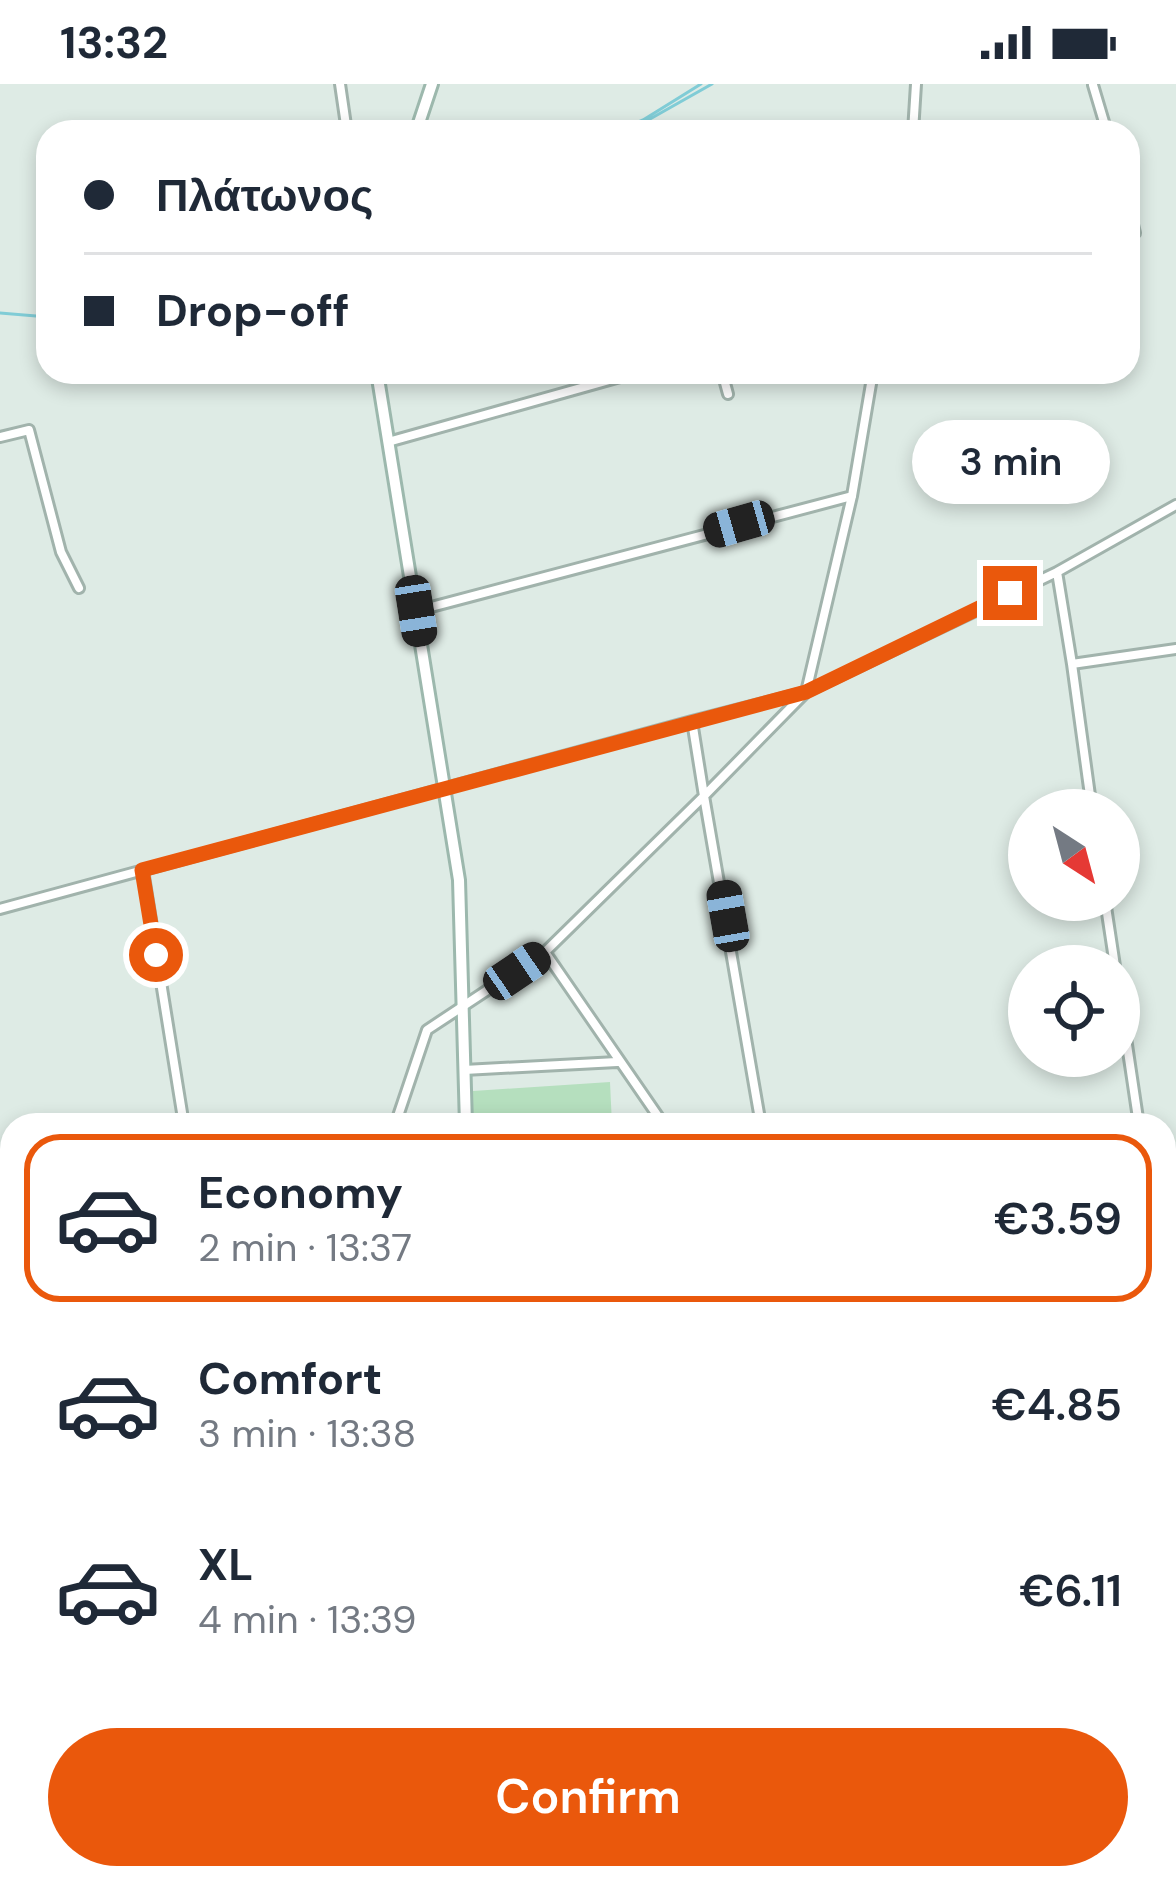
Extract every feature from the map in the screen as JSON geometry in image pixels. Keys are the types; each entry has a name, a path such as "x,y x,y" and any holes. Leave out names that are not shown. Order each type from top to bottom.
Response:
{"street":[{"path":"326,84 340,84 345,120"},
{"path":"420,120 433,84"},
{"path":"914,120 916,84"},
{"path":"1093,85 1103,120"},
{"path":"378,384 459,880 465,1113"},
{"path":"386,443 595,384"},
{"path":"725,384 728,394"},
{"path":"399,1113 425,1033 545,952 806,692 852,496 870,384"},
{"path":"0,437 29,430 61,552 79,588"},
{"path":"416,611 852,496"},
{"path":"0,909 806,692 1058,572 1176,506"},
{"path":"1058,572 1089,789"},
{"path":"1072,664 1176,649"},
{"path":"692,721 759,1113"},
{"path":"142,870 182,1113"},
{"path":"545,952 657,1113"},
{"path":"463,1070 618,1062"},
{"path":"1132,1077 1137,1113"}],"green space":[{"path":"610,1082 611,1113 473,1113 473,1091"}],"waterway":[{"path":"643,120 701,84"},
{"path":"648,120 712,84"},
{"path":"0,313 36,316"}],"route":[{"path":"156,955 142,870 806,692 1010,593"}]}
